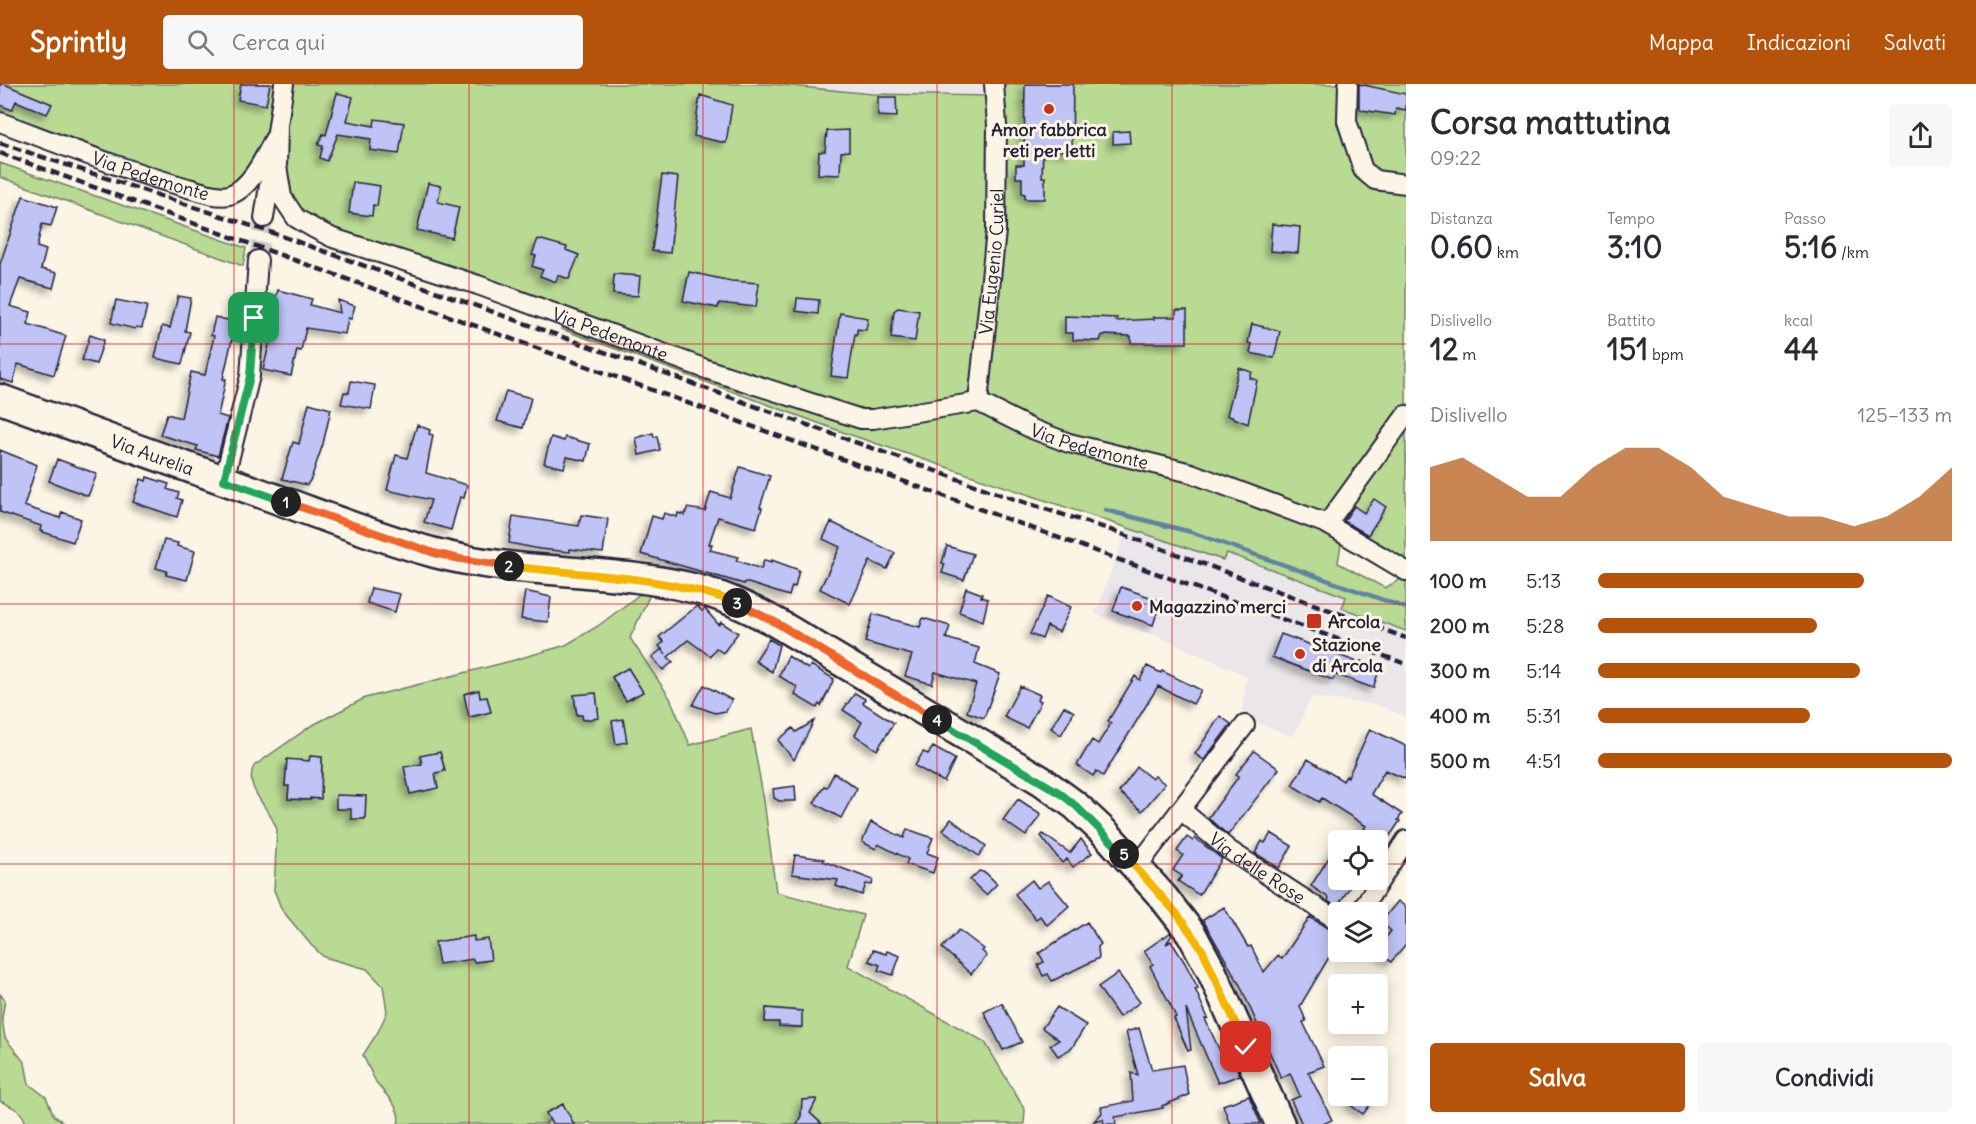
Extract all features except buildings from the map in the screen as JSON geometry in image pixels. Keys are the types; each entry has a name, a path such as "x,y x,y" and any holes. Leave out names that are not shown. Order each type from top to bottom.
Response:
{"main road":[{"name":"Via Aurelia","path":"0,399 434,553 519,567 669,583 700,590 743,606 775,622 1042,781 1076,806 1137,867 1178,915 1203,951 1280,1124"}],"street":[{"path":"264,218 284,84"},
{"name":"Via Eugenio Curiel","path":"978,402 996,231 997,125 994,84"},
{"path":"1348,84 1347,121 1363,170 1375,180 1406,184"},
{"name":"Via Pedemonte","path":"0,122 213,195 229,195 242,187 262,163 278,129"},
{"name":"Via Pedemonte","path":"278,129 277,166 282,197 296,218 333,238 478,285 706,369 861,419 978,402 1032,429 1069,443 1191,473 1327,524 1406,571"},
{"path":"224,480 250,376 258,260"},
{"path":"1327,524 1406,415"},
{"path":"1137,867 1245,725"},
{"name":"Via delle Rose","path":"1181,810 1229,850 1328,914"},
{"path":"1366,902 1406,840"}],"shaded area":[{"path":"771,84 988,84 988,96 872,94"},
{"name":"Arcola","path":"1127,528 1224,560 1226,553 1346,597 1342,608 1406,631 1406,717 1378,705 1311,697 1294,737 1255,722 1242,711 1247,676 1157,636 1095,614"}],"green space":[{"path":"0,84 280,84 275,128 240,184 214,191 0,118"},
{"path":"291,84 771,84 872,94 988,96 992,231 975,388 952,402 875,414 761,381 308,220 284,183 282,129"},
{"path":"998,84 1346,84 1361,171 1406,186 1406,411 1327,521 1115,451 980,400"},
{"path":"1351,84 1406,84 1406,182 1376,178 1356,145"},
{"path":"0,163 246,248 243,266 0,177"},
{"path":"564,321 855,423 978,407 1190,477 1318,525 1341,544 1338,563 1385,588 1406,576 1406,631 1342,608 1346,597 1227,553 1223,560 851,435 561,329"},
{"path":"1406,420 1406,569 1331,523"},
{"path":"648,588 652,590 630,638 670,698 690,745 751,729 764,801 776,892 863,915 848,966 985,1042 1025,1110 1024,1124 822,1124 810,1113 817,1099 802,1100 801,1116 797,1124 591,1124 590,1122 573,1124 563,1104 546,1113 550,1120 546,1122 547,1124 398,1124 398,1112 376,1082 363,1055 378,1032 387,1012 383,986 367,969 324,957 282,910 274,890 277,830 255,791 251,774 254,766 311,726 365,698 566,645 598,626","holes":["628,668 642,692 631,699 628,694 623,696 612,677","478,690 480,698 487,697 491,712 470,717 464,694","596,693 598,711 577,715 574,696","440,752 445,771 435,773 404,768 422,764 420,756","311,756 322,757 322,775 314,798 310,800 288,799 289,786 285,786 287,760 309,761","473,936 474,941 491,960 474,962 473,959 436,942","766,1008 802,1011 801,1028 779,1026 779,1022 765,1021"]},
{"path":"0,994 5,1000 2,1018 5,1038 25,1063 29,1084 46,1097 54,1116 63,1124 26,1124 20,1112 0,1101"}],"waterway":[{"path":"1105,510 1191,532 1406,608"}],"tunnel":[{"path":"258,260 264,218"}],"railway":[{"path":"0,143 276,234 1008,497 1108,529 1406,638"},
{"path":"0,153 1406,664"}],"place":[{"name":"Amor fabbrica reti per letti","path":"1049,109"},
{"name":"Magazzino merci","path":"1137,606"},
{"name":"Arcola","path":"1314,621"},
{"name":"Stazione di Arcola","path":"1300,654"}],"route":[{"path":"254,318 250,376 224,480 434,553 519,567 669,583 722,598 775,622 1042,781 1076,806 1108,836 1178,915 1203,951 1246,1047"}]}
